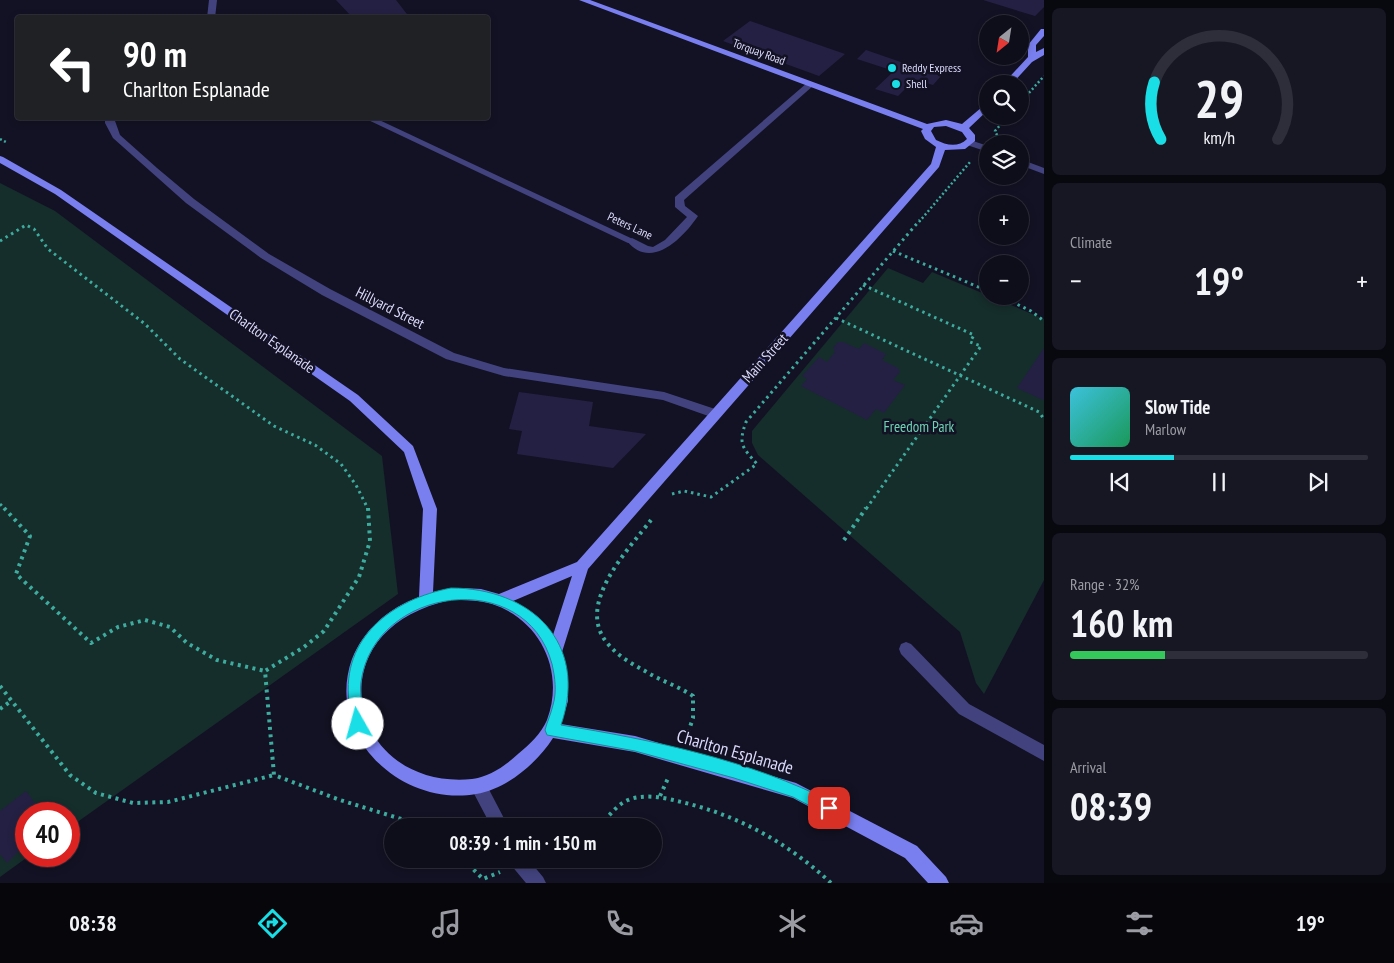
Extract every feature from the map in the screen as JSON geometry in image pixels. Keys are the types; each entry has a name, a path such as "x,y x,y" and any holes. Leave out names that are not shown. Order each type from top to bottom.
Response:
{"street":[{"path":"213,0 214,15"},
{"name":"Torquay Road","path":"583,0 928,128"},
{"path":"1032,57 1032,45 1044,31"},
{"path":"1015,75 1032,57 1044,51"},
{"name":"Peters Lane","path":"373,120 632,240 646,250 662,248 688,224 693,216 680,207 679,198 810,85"},
{"path":"964,128 979,114"},
{"name":"Hillyard Street","path":"110,120 116,136 154,170 190,201 265,256 326,292 450,356 504,372 664,396 714,413"},
{"path":"970,143 971,136 964,128 940,123 928,128 928,137 941,146 955,148 970,143 979,146"},
{"name":"Main Street","path":"555,652 582,566 714,413 936,165 941,146"},
{"name":"Charlton Esplanade","path":"0,160 58,192 346,392 409,449 430,509 426,598"},
{"path":"1029,166 1044,172"},
{"name":"Main Street","path":"499,600 582,566"},
{"path":"451,594 475,594 499,600 523,612 542,630 555,652 562,677 561,704 552,730 532,756 505,775 478,786 440,786 410,778 384,762 366,739 358,724 353,684 361,655 377,631 400,611 426,598 451,594"},
{"path":"906,649 964,709 1044,753"},
{"name":"Charlton Esplanade","path":"552,730 635,744 796,791 911,852 940,883"},
{"path":"478,786 496,818"},
{"path":"524,868 537,883"}],"path":[{"path":"1029,93 1043,78"},
{"path":"997,135 995,131 1000,125"},
{"path":"0,139 9,143"},
{"path":"668,496 684,491 711,497 757,464 744,450 740,438 746,422 965,166 976,161"},
{"path":"0,241 26,225 34,229 48,249 145,324 180,359 274,426 315,445 341,464 356,485 368,508 370,541 359,577 324,631 304,647 265,671 217,660 187,643 170,628 145,620 118,627 91,643 16,574 30,536 0,504"},
{"path":"893,250 979,287"},
{"path":"844,540 980,346 970,342 974,335 863,286"},
{"path":"1019,305 1031,311 1044,321"},
{"path":"836,318 1039,412 1043,415 1044,419"},
{"path":"652,518 609,578 599,596 595,609 604,639 617,653 647,672 683,688 693,696 695,710 693,723 660,796"},
{"path":"265,671 274,775"},
{"path":"0,686 70,775 96,792 133,803 168,802 274,775 340,800 398,818"},
{"path":"0,709 11,701"},
{"path":"608,818 628,800 660,796 685,801 752,826 815,867 831,883"},
{"path":"472,868 483,879 502,871"}],"green space":[{"path":"0,183 55,211 382,456 398,594 80,820 80,802 15,802 15,866 0,877"},
{"name":"Freedom Park","path":"888,268 923,283 932,272 979,292 979,305 1011,305 1044,319 1044,580 984,694 976,683 960,632 758,455 752,443 752,431"}],"building":[{"path":"336,0 396,0 408,15 350,15"},
{"path":"983,0 1044,0 1044,7 1035,16"},
{"path":"750,21 845,54 819,76 723,41"},
{"path":"866,50 941,76 933,85 915,79 898,96 875,89 894,71 857,59"},
{"path":"838,342 843,342 859,349 864,343 886,354 882,360 898,368 900,372 893,380 905,385 884,413 876,409 867,420 801,386 807,379 802,376 819,357 827,362 835,352 833,348"},
{"path":"1044,348 1044,398 1043,400 1017,388"},
{"path":"519,392 593,402 589,426 646,434 613,468 517,454 522,431 509,429"},
{"path":"26,791 34,802 15,802 15,855 7,863 0,854 0,811"}],"place":[{"name":"Reddy Express","path":"892,68"},
{"name":"Shell","path":"896,84"}],"route":[{"path":"358,724 353,684 361,655 377,631 400,611 426,598 451,594 475,594 499,600 523,612 542,630 555,652 562,677 561,704 552,730 635,744 734,771 796,791 829,808"}]}
